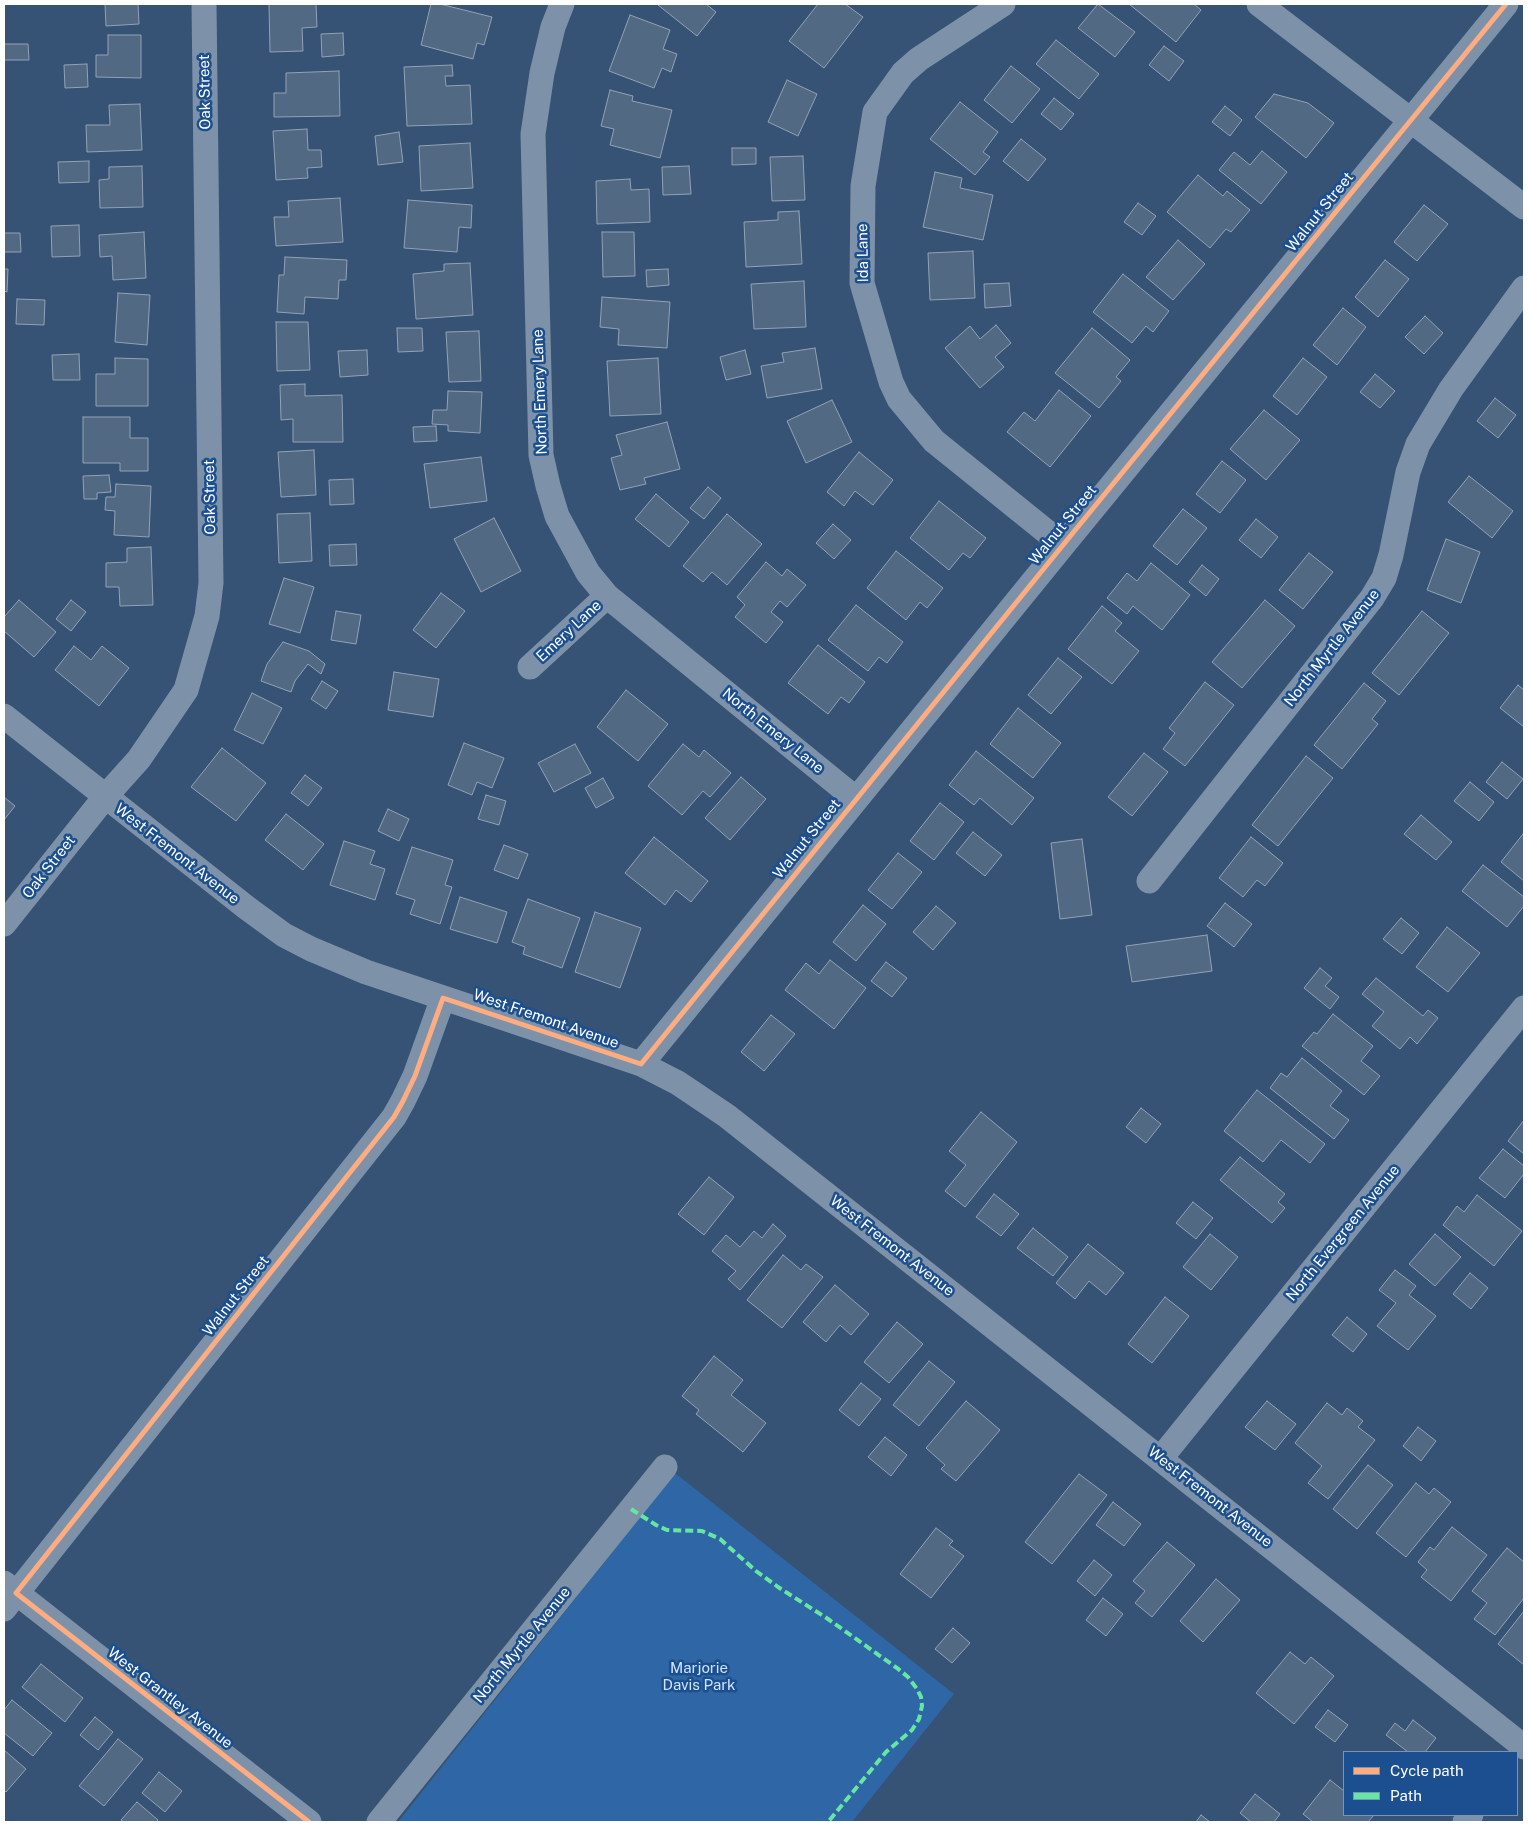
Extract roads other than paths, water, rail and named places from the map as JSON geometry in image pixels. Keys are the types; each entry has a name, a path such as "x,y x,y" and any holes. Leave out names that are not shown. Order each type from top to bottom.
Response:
{"street":[{"name":"Oak Street","path":"4,924 105,797 139,759 186,690 207,616 210,591 204,4"},
{"name":"North Emery Lane","path":"562,4 553,27 542,73 533,134 541,455 557,516 588,573 607,596 856,799"},
{"name":"Ida Lane","path":"1003,4 919,60 903,73 875,112 863,186 862,283 891,382 899,399 934,441 1063,545"},
{"path":"1259,4 1524,206"},
{"name":"Walnut Street","path":"641,1064 1506,4"},
{"name":"North Myrtle Avenue","path":"1149,881 1372,598 1384,578 1391,555 1406,480 1418,444 1451,389 1524,288"},
{"name":"Emery Lane","path":"530,667 607,596"},
{"name":"West Fremont Avenue","path":"4,716 247,908 284,934 311,949 366,972 641,1064 678,1083 727,1116 1161,1458 1522,1747"},
{"name":"Walnut Street","path":"8,1595 394,1117 404,1101 415,1076 443,998"},
{"name":"North Evergreen Avenue","path":"1161,1458 1524,1008"},
{"name":"North Myrtle Avenue","path":"379,1822 665,1467"},
{"name":"West Grantley Avenue","path":"8,1595 309,1822"}],"park label":[{"name":"Marjorie Davis Park","path":"699,1676"}]}
